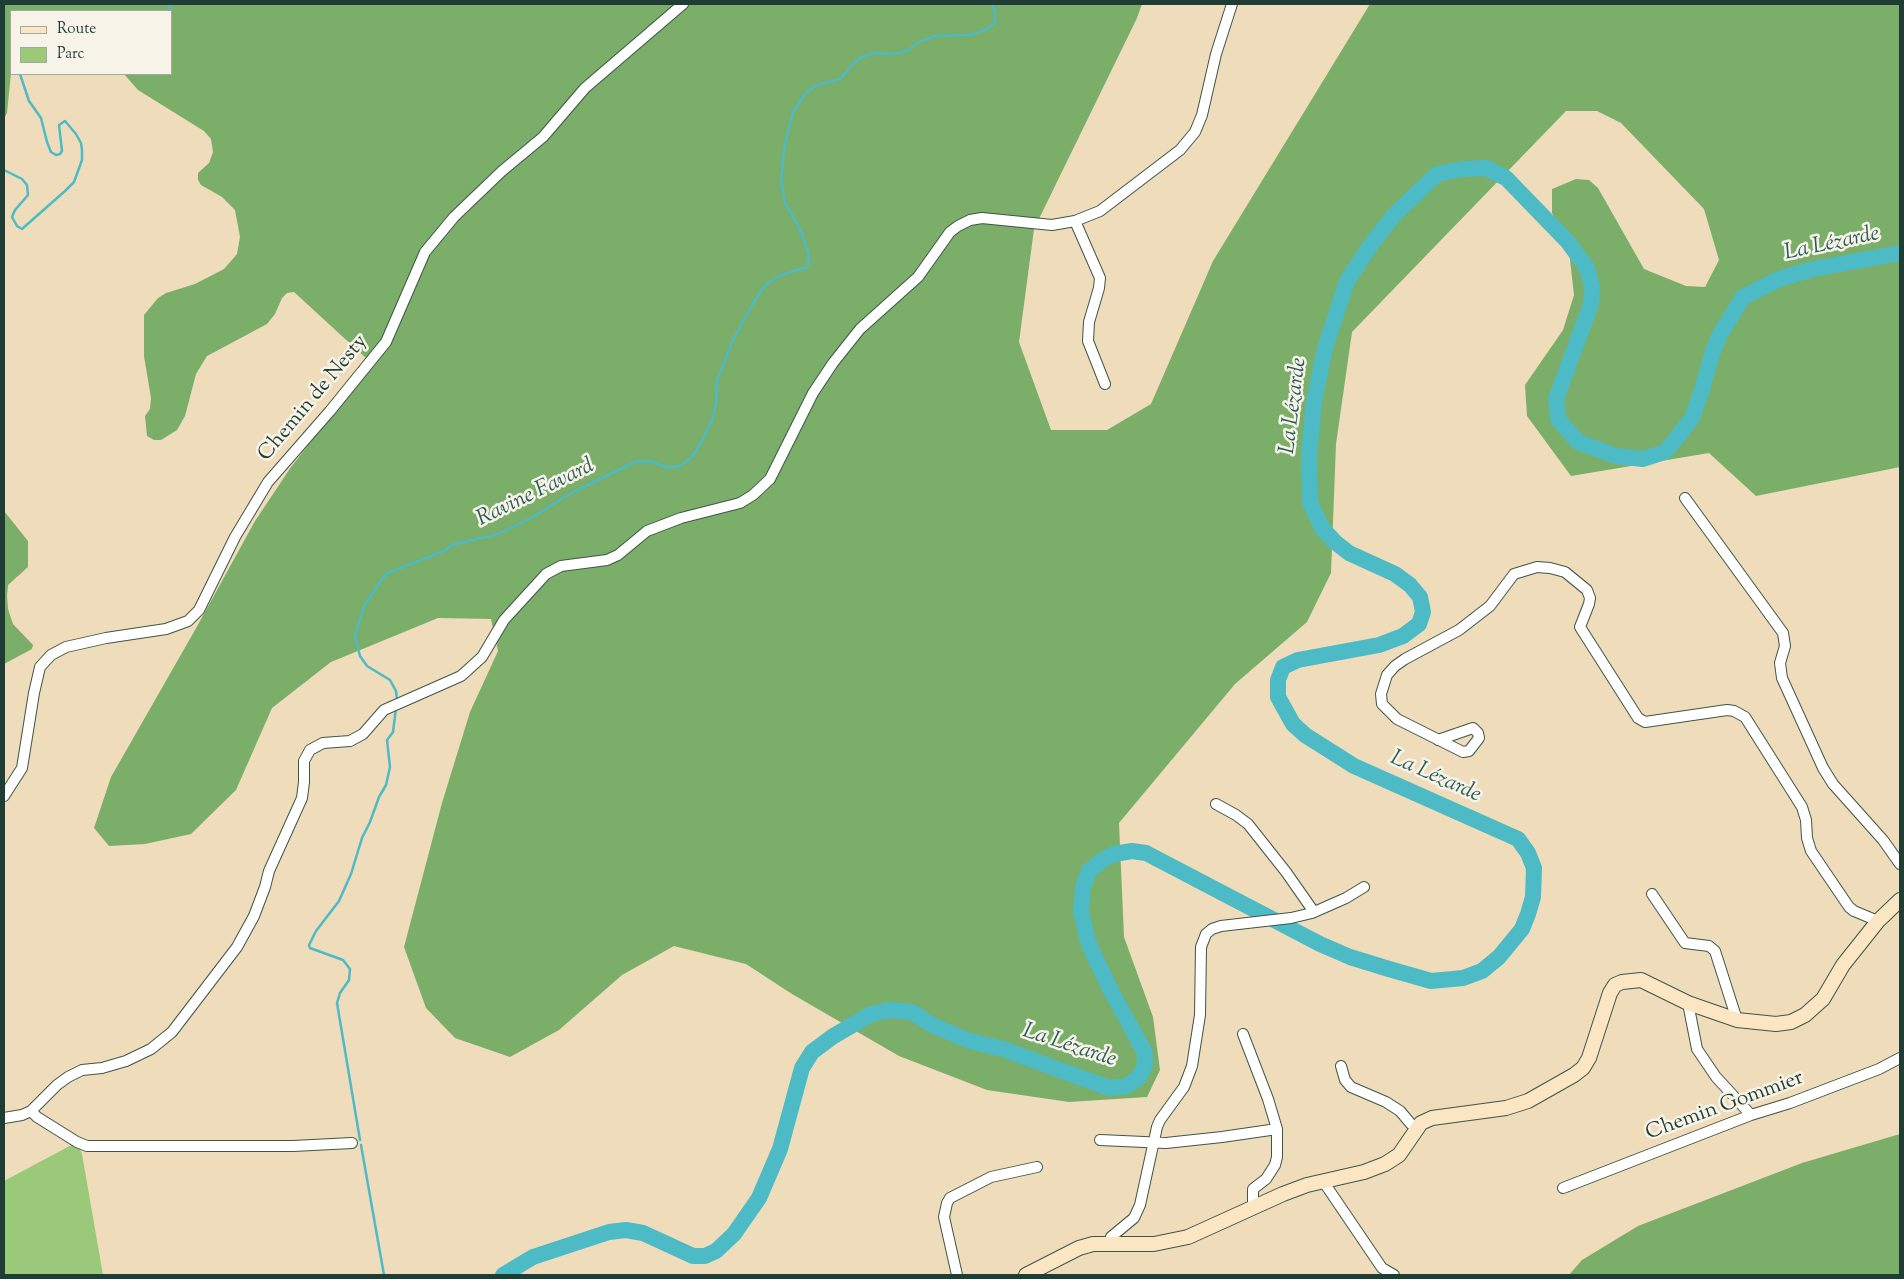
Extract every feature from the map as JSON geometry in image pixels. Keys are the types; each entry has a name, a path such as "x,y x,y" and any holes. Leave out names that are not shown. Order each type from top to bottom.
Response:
{"main road":[{"path":"1026,1275 1079,1248 1093,1244 1167,1243 1207,1230 1283,1194 1323,1181 1364,1172 1385,1164 1399,1155 1422,1123 1432,1118 1506,1108 1518,1104 1574,1075 1583,1068 1589,1058 1610,993 1616,985 1622,982 1641,980 1688,1003 1736,1020 1776,1024 1790,1022 1805,1016 1823,999 1843,965 1878,921 1900,900"}],"street":[{"name":"Chemin de Nesty","path":"4,796 22,768 40,667 51,655 66,647 106,638 166,629 188,621 199,610 235,537 268,482 330,411 386,342 426,252 454,217 502,171 543,137 585,88 683,4"},
{"path":"4,1118 22,1115 31,1111 56,1085 68,1077 82,1070 102,1068 126,1061 151,1049 172,1032 237,947 254,916 269,871 302,798 304,761 310,750 324,743 350,741 363,734 384,710 392,705 461,676 482,657 504,620 546,574 561,566 607,560 618,556 647,531 681,518 740,503 753,496 770,479 814,393 834,364 860,330 918,277 950,232 958,226 970,220 982,218 1052,225 1075,221 1100,211 1180,150 1195,132 1202,115 1216,54 1232,4"},
{"path":"1075,221 1100,278 1089,322 1088,341 1105,384"},
{"path":"1685,498 1783,633 1785,646 1780,662 1782,678 1823,768 1833,784 1883,840 1900,864"},
{"path":"1438,740 1397,719 1386,710 1382,704 1381,694 1387,675 1405,659 1459,630 1490,606 1514,574 1537,567 1565,572 1587,590 1590,598 1589,604 1580,627 1638,718 1644,722 1727,710 1746,717 1802,807 1806,820 1808,844 1815,858 1849,907 1878,921"},
{"path":"1216,804 1248,824 1286,872 1314,912"},
{"path":"1109,1243 1111,1237 1134,1218 1140,1205 1152,1144 1160,1120 1184,1087 1192,1066 1200,1015 1203,940 1212,929 1221,926 1291,918 1314,912 1346,898 1364,887"},
{"path":"1652,894 1686,943 1708,946 1715,951 1736,1020"},
{"path":"1688,1003 1697,1049 1716,1077 1751,1115"},
{"path":"1243,1034 1268,1099 1277,1129 1277,1157 1275,1165 1266,1179 1254,1189 1253,1209"},
{"name":"Chemin Gommier","path":"1563,1188 1751,1115 1799,1100 1878,1069 1900,1058"},
{"path":"1341,1066 1345,1080 1351,1087 1386,1102 1400,1111 1418,1128"},
{"path":"31,1111 37,1117 77,1142 87,1146 293,1146 352,1143"},
{"path":"1100,1140 1152,1144 1277,1129"},
{"path":"957,1275 944,1217 950,1198 991,1177 1037,1167"},
{"path":"1323,1181 1382,1268 1394,1275"}],"green space":[{"path":"4,4 1142,4 1137,18 1034,229 1019,342 1051,430 1107,430 1151,404 1213,261 1370,4 1900,4 1900,467 1756,496 1709,453 1571,476 1527,416 1525,385 1563,330 1574,295 1568,242 1552,213 1552,189 1576,179 1589,180 1598,188 1644,269 1686,286 1705,287 1719,260 1704,209 1621,123 1597,111 1566,111 1352,332 1336,444 1331,573 1307,622 1235,684 1119,823 1124,937 1153,1017 1160,1070 1147,1097 1069,1102 987,1090 899,1056 792,994 746,964 674,946 622,975 559,1030 510,1057 455,1038 426,1008 404,947 442,803 470,712 498,651 491,619 438,618 331,662 272,708 236,790 191,834 145,844 109,846 94,828 111,777 255,521 291,467 366,371 367,359 294,292 287,293 267,324 207,356 196,374 185,416 177,430 161,440 154,440 147,436 145,416 150,409 151,398 144,356 144,315 158,298 166,293 195,284 224,269 237,254 240,237 235,210 222,197 201,185 198,180 198,173 209,163 213,152 211,139 204,131 138,90 125,75 172,75 172,10 10,10 11,75 7,113 4,119"},
{"path":"4,511 28,541 28,567 8,585 7,596 8,609 13,624 33,645 32,649 4,664"},
{"path":"1900,1134 1900,1275 1569,1275 1582,1260 1638,1226 1802,1163"},
{"path":"77,1142 82,1154 103,1275 4,1275 4,1181"}],"waterway":[{"path":"170,4 170,10"},
{"name":"Ravine Favard","path":"397,700 396,691 390,680 367,666 360,656 355,636 364,606 383,578 388,573 446,550 452,545 498,534 533,517 573,492 635,462 649,461 666,467 674,467 682,465 692,457 712,420 716,403 717,381 732,342 752,305 762,289 772,280 781,275 807,267 809,263 808,252 799,227 785,203 781,179 785,143 793,112 805,94 815,86 840,79 858,59 872,53 895,54 908,50 921,41 935,36 968,35 986,30 995,23 995,12 992,4"},
{"path":"4,170 22,179 27,185 28,195 15,210 12,217 17,226 22,229 74,182 82,160 81,143 65,121 59,125 62,151 56,155 51,152 41,118 29,101 20,75"},
{"name":"La Lézarde","path":"503,1275 533,1257 609,1232 626,1230 643,1233 693,1256 705,1256 716,1251 734,1234 759,1198 780,1149 802,1068 812,1052 832,1037 871,1014 890,1010 912,1012 932,1025 970,1041 1003,1049 1109,1088 1127,1086 1139,1077 1145,1065 1145,1053 1109,987 1088,942 1081,911 1083,887 1089,871 1101,861 1114,854 1132,851 1146,853 1320,944 1350,957 1431,981 1463,978 1482,971 1499,957 1522,929 1533,897 1534,868 1528,853 1518,839 1354,766 1305,735 1293,724 1278,697 1278,680 1283,667 1298,660 1379,645 1403,636 1419,624 1423,612 1420,597 1410,585 1395,574 1349,553 1322,528 1310,502 1309,456 1314,402 1325,348 1347,281 1372,243 1395,214 1437,174 1463,169 1486,168 1506,178 1568,242 1587,268 1592,286 1591,304 1556,399 1558,419 1578,442 1616,456 1643,459 1665,452 1675,440 1692,418 1719,336 1743,297 1779,279 1813,269 1900,253"},
{"name":"Ravine Favard","path":"360,1140 337,1003 340,993 349,980 350,969 343,960 310,948 309,945 316,931 339,901 351,874 362,838 386,785 390,767 387,740 393,732 396,708"},
{"name":"Ravine Favard","path":"361,1145 384,1275"}]}
